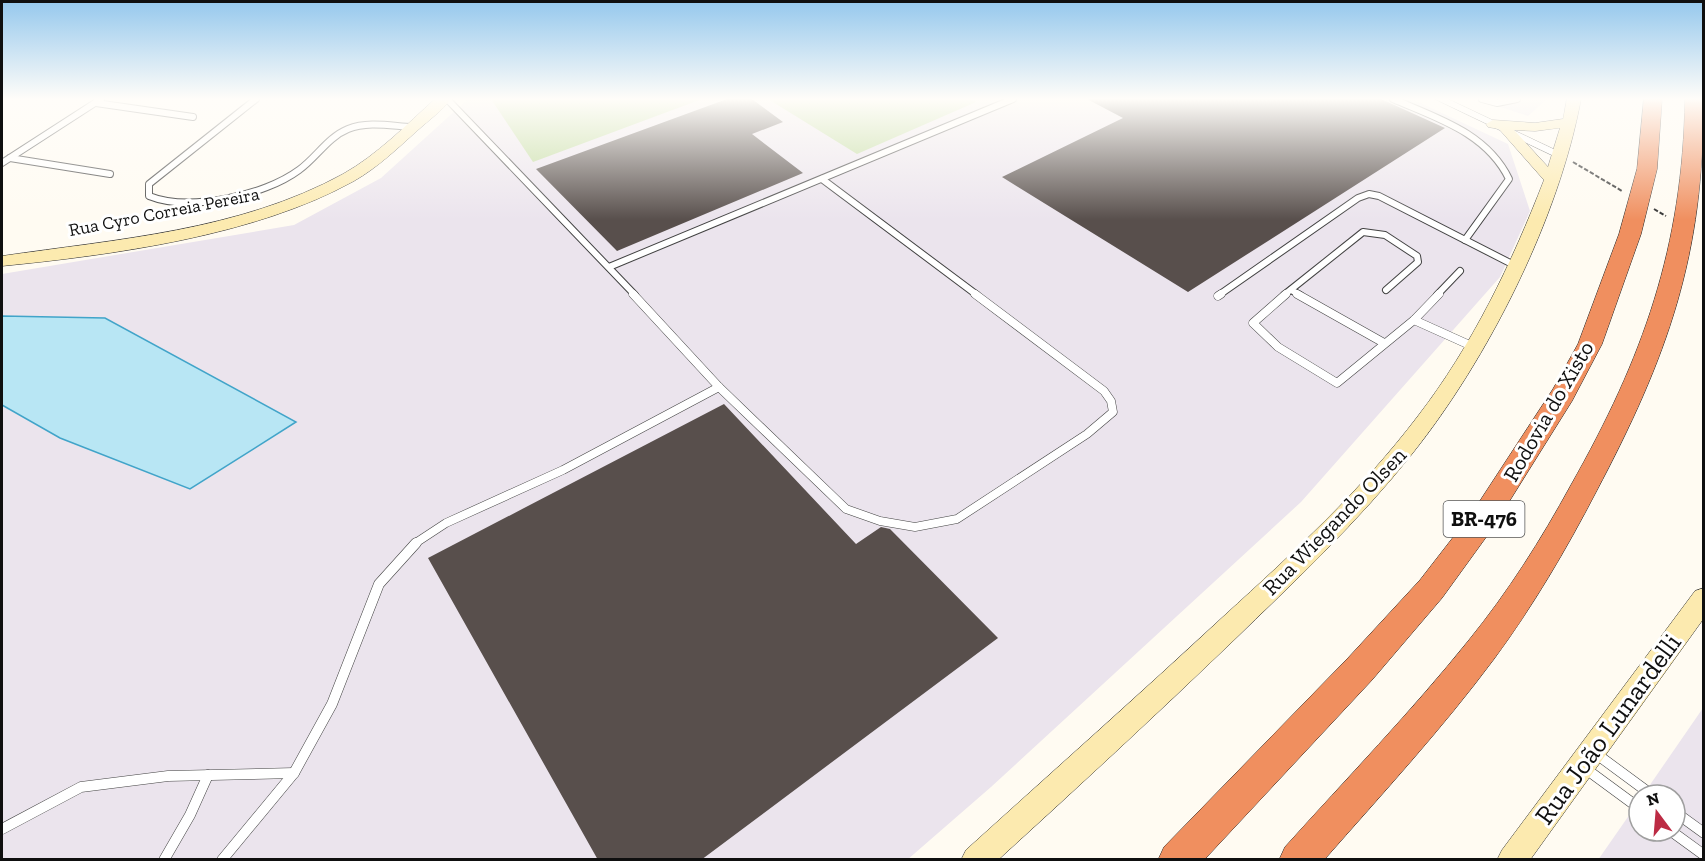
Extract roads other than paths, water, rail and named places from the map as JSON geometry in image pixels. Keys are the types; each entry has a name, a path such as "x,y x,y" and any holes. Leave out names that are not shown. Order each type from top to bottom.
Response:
{"highway":[{"name":"Rodovia do Xisto","path":"1177,860 1395,631 1431,589 1482,521 1563,394 1590,344 1622,257 1639,201 1650,139"},
{"name":"BR-476","path":"1298,860 1461,674 1504,619 1540,566 1616,429 1656,338 1683,226 1693,167 1693,139"}],"main road":[{"name":"Rua Cyro Correia Pereira","path":"2,261 164,236 277,209 304,199 350,176 397,139"},
{"path":"1512,139 1552,180"},
{"name":"Rua Wiegando Olsen","path":"976,860 1174,680 1353,506 1426,420 1473,347 1516,266 1552,180 1565,139"},
{"name":"Rua João Lunardelli","path":"1512,860 1704,598"}],"street":[{"path":"1526,139 1560,155"}],"lane":[{"path":"2,163 39,139"},
{"path":"206,139 150,184 149,196 155,200 179,203 251,191 296,172 333,139"},
{"path":"484,139 609,267 719,387 846,509 880,521 915,527 957,519 1087,434 1113,412 1111,402 1104,391 822,179"},
{"path":"609,267 917,139"},
{"path":"1465,240 1509,179 1504,166 1474,139"},
{"path":"10,158 110,174"},
{"path":"1218,296 1358,198 1369,194 1379,196 1516,266"},
{"path":"1386,290 1418,262 1417,256 1402,244 1370,231 1363,232 1256,318 1254,323 1256,329 1337,383 1414,320 1460,271"},
{"path":"1291,290 1384,343"},
{"path":"1414,320 1473,347"},
{"path":"222,860 294,773 332,704 379,584 411,546 446,523 563,470 719,387"},
{"path":"1587,759 1630,783"},
{"path":"1587,759 1627,797"},
{"path":"2,830 81,787 168,776 294,773"},
{"path":"164,860 190,815 208,775"},
{"path":"1687,821 1704,833"},
{"path":"1687,843 1704,855"}],"water":[{"path":"2,316 105,318 296,422 190,489 60,438 2,405"}]}
